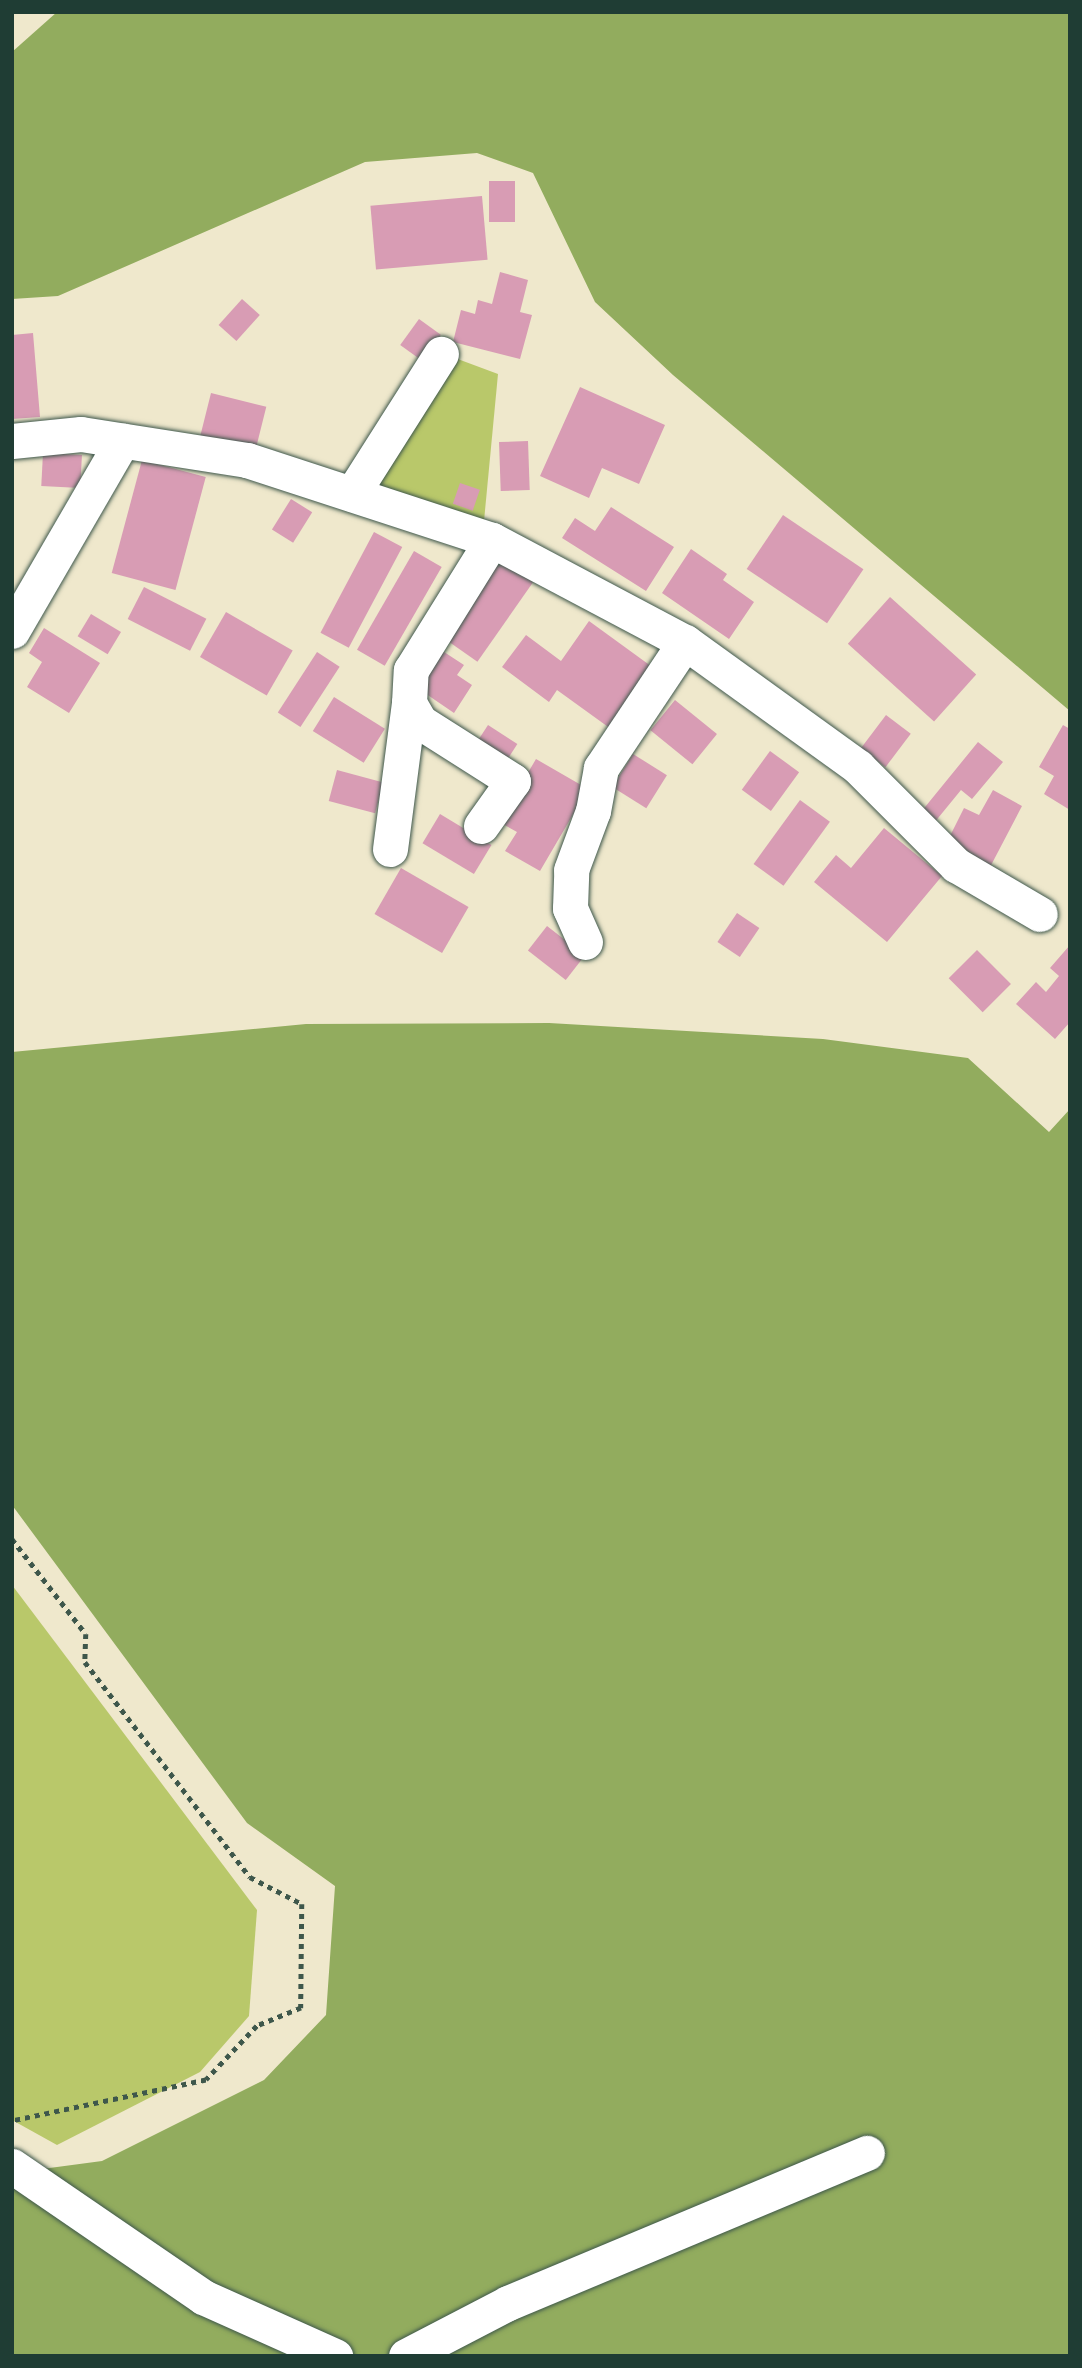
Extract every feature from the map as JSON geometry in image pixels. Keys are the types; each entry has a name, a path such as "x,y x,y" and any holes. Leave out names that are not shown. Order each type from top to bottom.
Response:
{"street":[{"path":"352,494 441,354"},
{"path":"12,441 81,434 247,460 492,540 685,642 858,767 957,864 1040,914"},
{"path":"12,631 122,441"},
{"path":"390,849 411,670 492,540"},
{"path":"585,942 570,908 571,870 593,811 601,768 685,642"},
{"path":"409,703 420,722 513,781 481,825"},
{"path":"406,2356 508,2303 867,2153"},
{"path":"12,2166 203,2297 335,2356"}],"path":[{"path":"12,1539 86,1634 85,1662 250,1877 302,1904 301,2008 257,2026 206,2080 12,2121"}],"green space":[{"path":"57,12 1070,12 1070,711 673,375 595,302 533,173 477,153 365,162 58,296 12,299 12,52"},
{"path":"455,358 498,374 484,521 374,493"},
{"path":"549,1023 823,1039 968,1058 1049,1132 1070,1109 1070,2356 12,2356 12,2173 102,2161 264,2080 326,2015 335,1886 247,1823 12,1505 12,1052 306,1024"},
{"path":"12,1585 257,1910 249,2016 200,2072 57,2145 12,2120"}],"building":[{"path":"489,181 515,181 515,222 489,222"},
{"path":"482,196 488,260 376,270 370,206"},
{"path":"500,272 528,280 520,312 532,315 520,359 453,342 461,310 475,314 478,300 492,304"},
{"path":"242,299 260,315 236,341 219,325"},
{"path":"419,319 441,335 422,361 400,345"},
{"path":"33,333 40,417 12,419 12,335"},
{"path":"580,387 665,425 639,484 602,468 589,498 540,476"},
{"path":"211,393 266,407 256,449 200,436"},
{"path":"528,441 530,490 501,491 499,442"},
{"path":"43,453 82,455 80,488 41,486"},
{"path":"142,460 206,477 175,590 112,573"},
{"path":"460,483 480,490 473,511 453,504"},
{"path":"291,499 312,512 293,543 272,530"},
{"path":"611,507 674,547 646,591 562,538 575,518 595,531"},
{"path":"783,515 863,569 827,623 747,569"},
{"path":"374,532 402,547 349,648 320,633"},
{"path":"691,549 727,574 723,580 754,602 729,639 662,593"},
{"path":"414,551 442,567 385,666 357,650"},
{"path":"497,557 533,582 477,662 441,636"},
{"path":"144,587 206,619 190,651 128,619"},
{"path":"890,597 976,675 934,721 848,644"},
{"path":"226,612 293,650 267,696 200,657"},
{"path":"91,614 121,632 108,654 78,636"},
{"path":"589,621 655,669 611,729 557,690 549,702 502,667 526,635 561,661"},
{"path":"44,628 100,663 69,713 27,687 42,662 29,653"},
{"path":"441,650 464,665 457,675 472,685 454,713 416,687"},
{"path":"317,652 340,667 300,727 278,712"},
{"path":"334,697 385,729 364,763 313,731"},
{"path":"675,700 717,734 692,764 650,730"},
{"path":"886,715 911,734 885,767 861,749"},
{"path":"488,725 517,744 505,763 476,743"},
{"path":"1063,725 1070,729 1070,810 1044,794 1054,776 1039,767"},
{"path":"978,742 1003,762 972,799 961,790 934,823 921,812"},
{"path":"770,751 799,772 771,811 742,790"},
{"path":"633,754 667,775 646,808 612,787"},
{"path":"536,759 588,789 540,871 505,851 517,832 499,822"},
{"path":"337,770 383,782 375,813 329,801"},
{"path":"993,790 1022,806 988,871 944,848 964,808 979,815"},
{"path":"800,800 830,822 783,886 754,864"},
{"path":"440,814 491,845 474,874 422,843"},
{"path":"884,828 942,876 887,942 814,882 836,855 851,868"},
{"path":"401,868 469,907 442,953 374,914"},
{"path":"737,913 759,928 740,957 717,942"},
{"path":"547,926 585,956 566,980 528,950"},
{"path":"1070,945 1070,1022 1055,1039 1016,1004 1036,982 1046,992 1059,976 1050,968"},
{"path":"977,950 1011,984 983,1012 949,978"}]}
